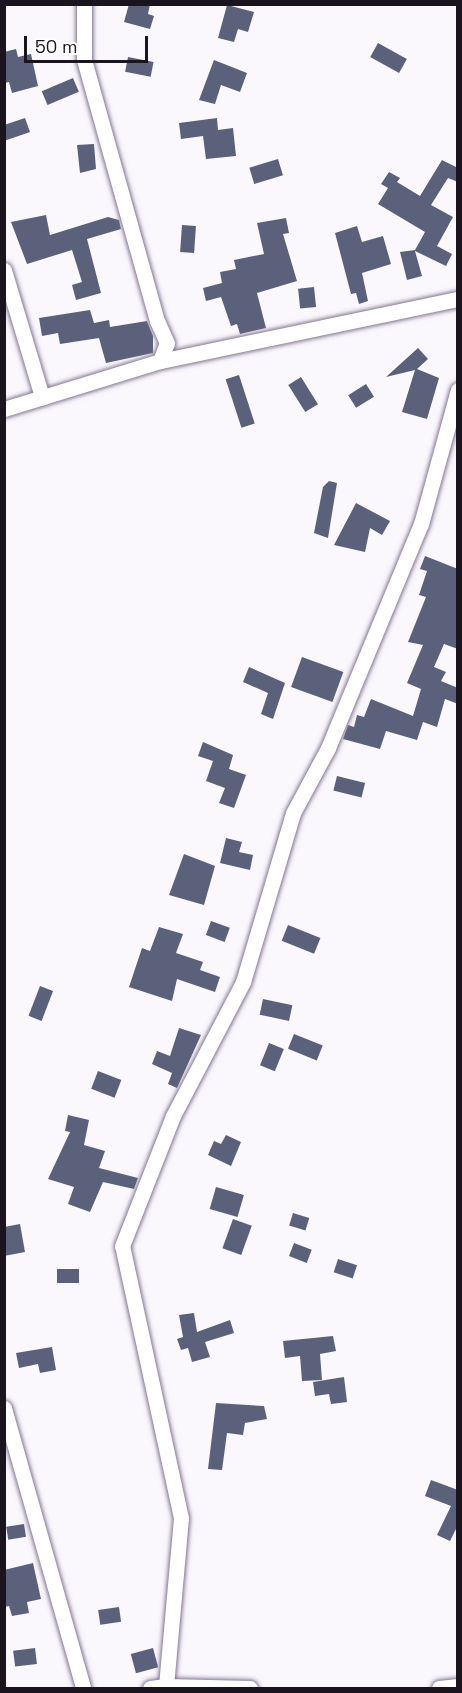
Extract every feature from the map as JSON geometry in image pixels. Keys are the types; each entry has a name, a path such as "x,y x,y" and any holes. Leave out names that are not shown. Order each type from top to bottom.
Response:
{"street":[{"path":"84,4 84,60 157,321 167,343 160,361"},
{"path":"4,270 42,397"},
{"path":"4,409 160,361 458,298"},
{"path":"166,1686 181,1518 122,1246 173,1116 243,982 292,813 328,748 421,524 458,390"},
{"path":"4,1408 83,1689"},
{"path":"150,1689 166,1686 250,1689"},
{"path":"439,1689 458,1686"}],"building":[{"path":"129,4 150,4 148,14 154,16 150,29 124,22"},
{"path":"227,5 254,12 248,32 238,29 234,42 218,38"},
{"path":"378,43 407,59 399,73 370,57"},
{"path":"16,49 18,57 31,54 38,86 12,93 9,82 4,83 4,52"},
{"path":"128,57 154,62 151,77 125,72"},
{"path":"214,60 247,73 240,92 221,85 215,104 199,100"},
{"path":"73,78 79,92 48,105 42,91"},
{"path":"25,118 30,132 4,141 4,125"},
{"path":"217,118 218,130 233,128 236,156 206,159 203,136 181,139 179,123"},
{"path":"94,144 96,169 80,173 77,145"},
{"path":"278,159 283,175 254,184 249,168"},
{"path":"442,160 458,168 458,182 448,178 431,205 453,217 437,246 452,254 446,266 415,251 422,276 407,280 400,252 415,250 425,232 378,204 388,188 381,184 389,172 400,178 397,182 420,196"},
{"path":"46,215 50,235 108,217 119,220 121,229 87,239 101,293 76,300 72,285 82,282 72,250 27,264 11,222"},
{"path":"286,218 289,233 283,234 297,281 257,293 266,328 240,334 237,324 231,326 221,297 206,301 203,288 222,283 220,272 236,269 234,260 264,254 257,223"},
{"path":"182,225 196,226 194,253 180,252"},
{"path":"357,226 362,242 383,236 391,264 362,273 368,301 359,304 356,293 351,294 335,233"},
{"path":"314,287 316,307 300,309 298,289"},
{"path":"90,310 94,323 109,320 110,327 147,321 153,336 153,353 106,363 99,338 60,344 58,333 42,336 39,318"},
{"path":"418,348 428,359 417,369 439,378 427,419 402,412 415,370 386,377"},
{"path":"239,375 255,424 241,428 226,379"},
{"path":"301,377 318,404 305,412 288,385"},
{"path":"366,384 374,397 356,408 348,395"},
{"path":"329,481 337,483 328,538 314,533 323,487"},
{"path":"356,503 390,521 382,535 370,528 365,552 334,545"},
{"path":"425,556 458,569 458,649 444,644 434,667 446,672 441,681 458,688 458,704 445,699 437,727 423,722 417,740 386,731 380,749 343,739 348,725 354,727 357,715 364,717 371,699 413,716 421,689 407,683 423,645 408,642 426,597 419,595 427,571 420,569"},
{"path":"302,657 343,672 332,702 291,687"},
{"path":"249,667 285,683 273,719 261,714 268,693 243,682"},
{"path":"203,742 233,755 229,769 246,775 234,808 219,803 225,788 206,781 213,761 198,756"},
{"path":"337,776 365,783 362,798 333,791"},
{"path":"226,838 242,842 239,852 253,855 250,870 220,863"},
{"path":"184,854 215,866 204,905 169,895"},
{"path":"211,921 230,928 225,942 206,935"},
{"path":"288,925 320,938 314,954 282,941"},
{"path":"159,927 183,934 176,953 203,962 200,970 220,977 215,992 177,979 172,1001 129,987 142,948 150,951"},
{"path":"40,986 53,991 42,1021 29,1016"},
{"path":"263,999 292,1005 289,1021 260,1015"},
{"path":"179,1028 201,1035 177,1088 168,1084 172,1073 152,1064 157,1051 170,1056"},
{"path":"294,1034 323,1046 317,1060 288,1049"},
{"path":"269,1043 284,1049 275,1071 260,1065"},
{"path":"98,1071 121,1080 115,1098 91,1089"},
{"path":"68,1115 89,1120 84,1145 105,1151 99,1168 138,1178 134,1189 103,1182 90,1212 68,1204 74,1187 48,1179 70,1132 65,1131"},
{"path":"226,1135 241,1142 231,1166 208,1155 214,1141 221,1144"},
{"path":"216,1187 244,1195 238,1217 210,1209"},
{"path":"293,1213 309,1218 305,1230 289,1225"},
{"path":"233,1219 252,1226 241,1255 222,1248"},
{"path":"20,1224 25,1252 4,1256 4,1227"},
{"path":"294,1243 312,1250 307,1263 289,1256"},
{"path":"338,1259 357,1265 353,1278 334,1272"},
{"path":"57,1269 79,1269 79,1283 57,1283"},
{"path":"194,1313 197,1332 230,1320 234,1333 205,1342 210,1357 192,1362 188,1348 181,1350 177,1339 183,1337 179,1315"},
{"path":"333,1336 336,1351 320,1354 322,1380 302,1381 300,1356 285,1358 283,1341"},
{"path":"52,1347 56,1370 40,1373 38,1364 19,1368 16,1353"},
{"path":"344,1377 347,1402 331,1404 329,1394 315,1396 313,1382"},
{"path":"216,1403 264,1406 267,1419 245,1423 243,1435 227,1433 222,1470 208,1469"},
{"path":"431,1480 458,1490 458,1525 450,1541 437,1535 451,1506 425,1496"},
{"path":"24,1524 26,1537 8,1540 6,1527"},
{"path":"33,1563 41,1599 27,1602 29,1613 12,1616 9,1606 4,1607 4,1570"},
{"path":"119,1607 121,1622 100,1625 98,1610"},
{"path":"35,1648 37,1664 15,1667 13,1651"},
{"path":"153,1648 158,1667 136,1673 131,1654"}]}
